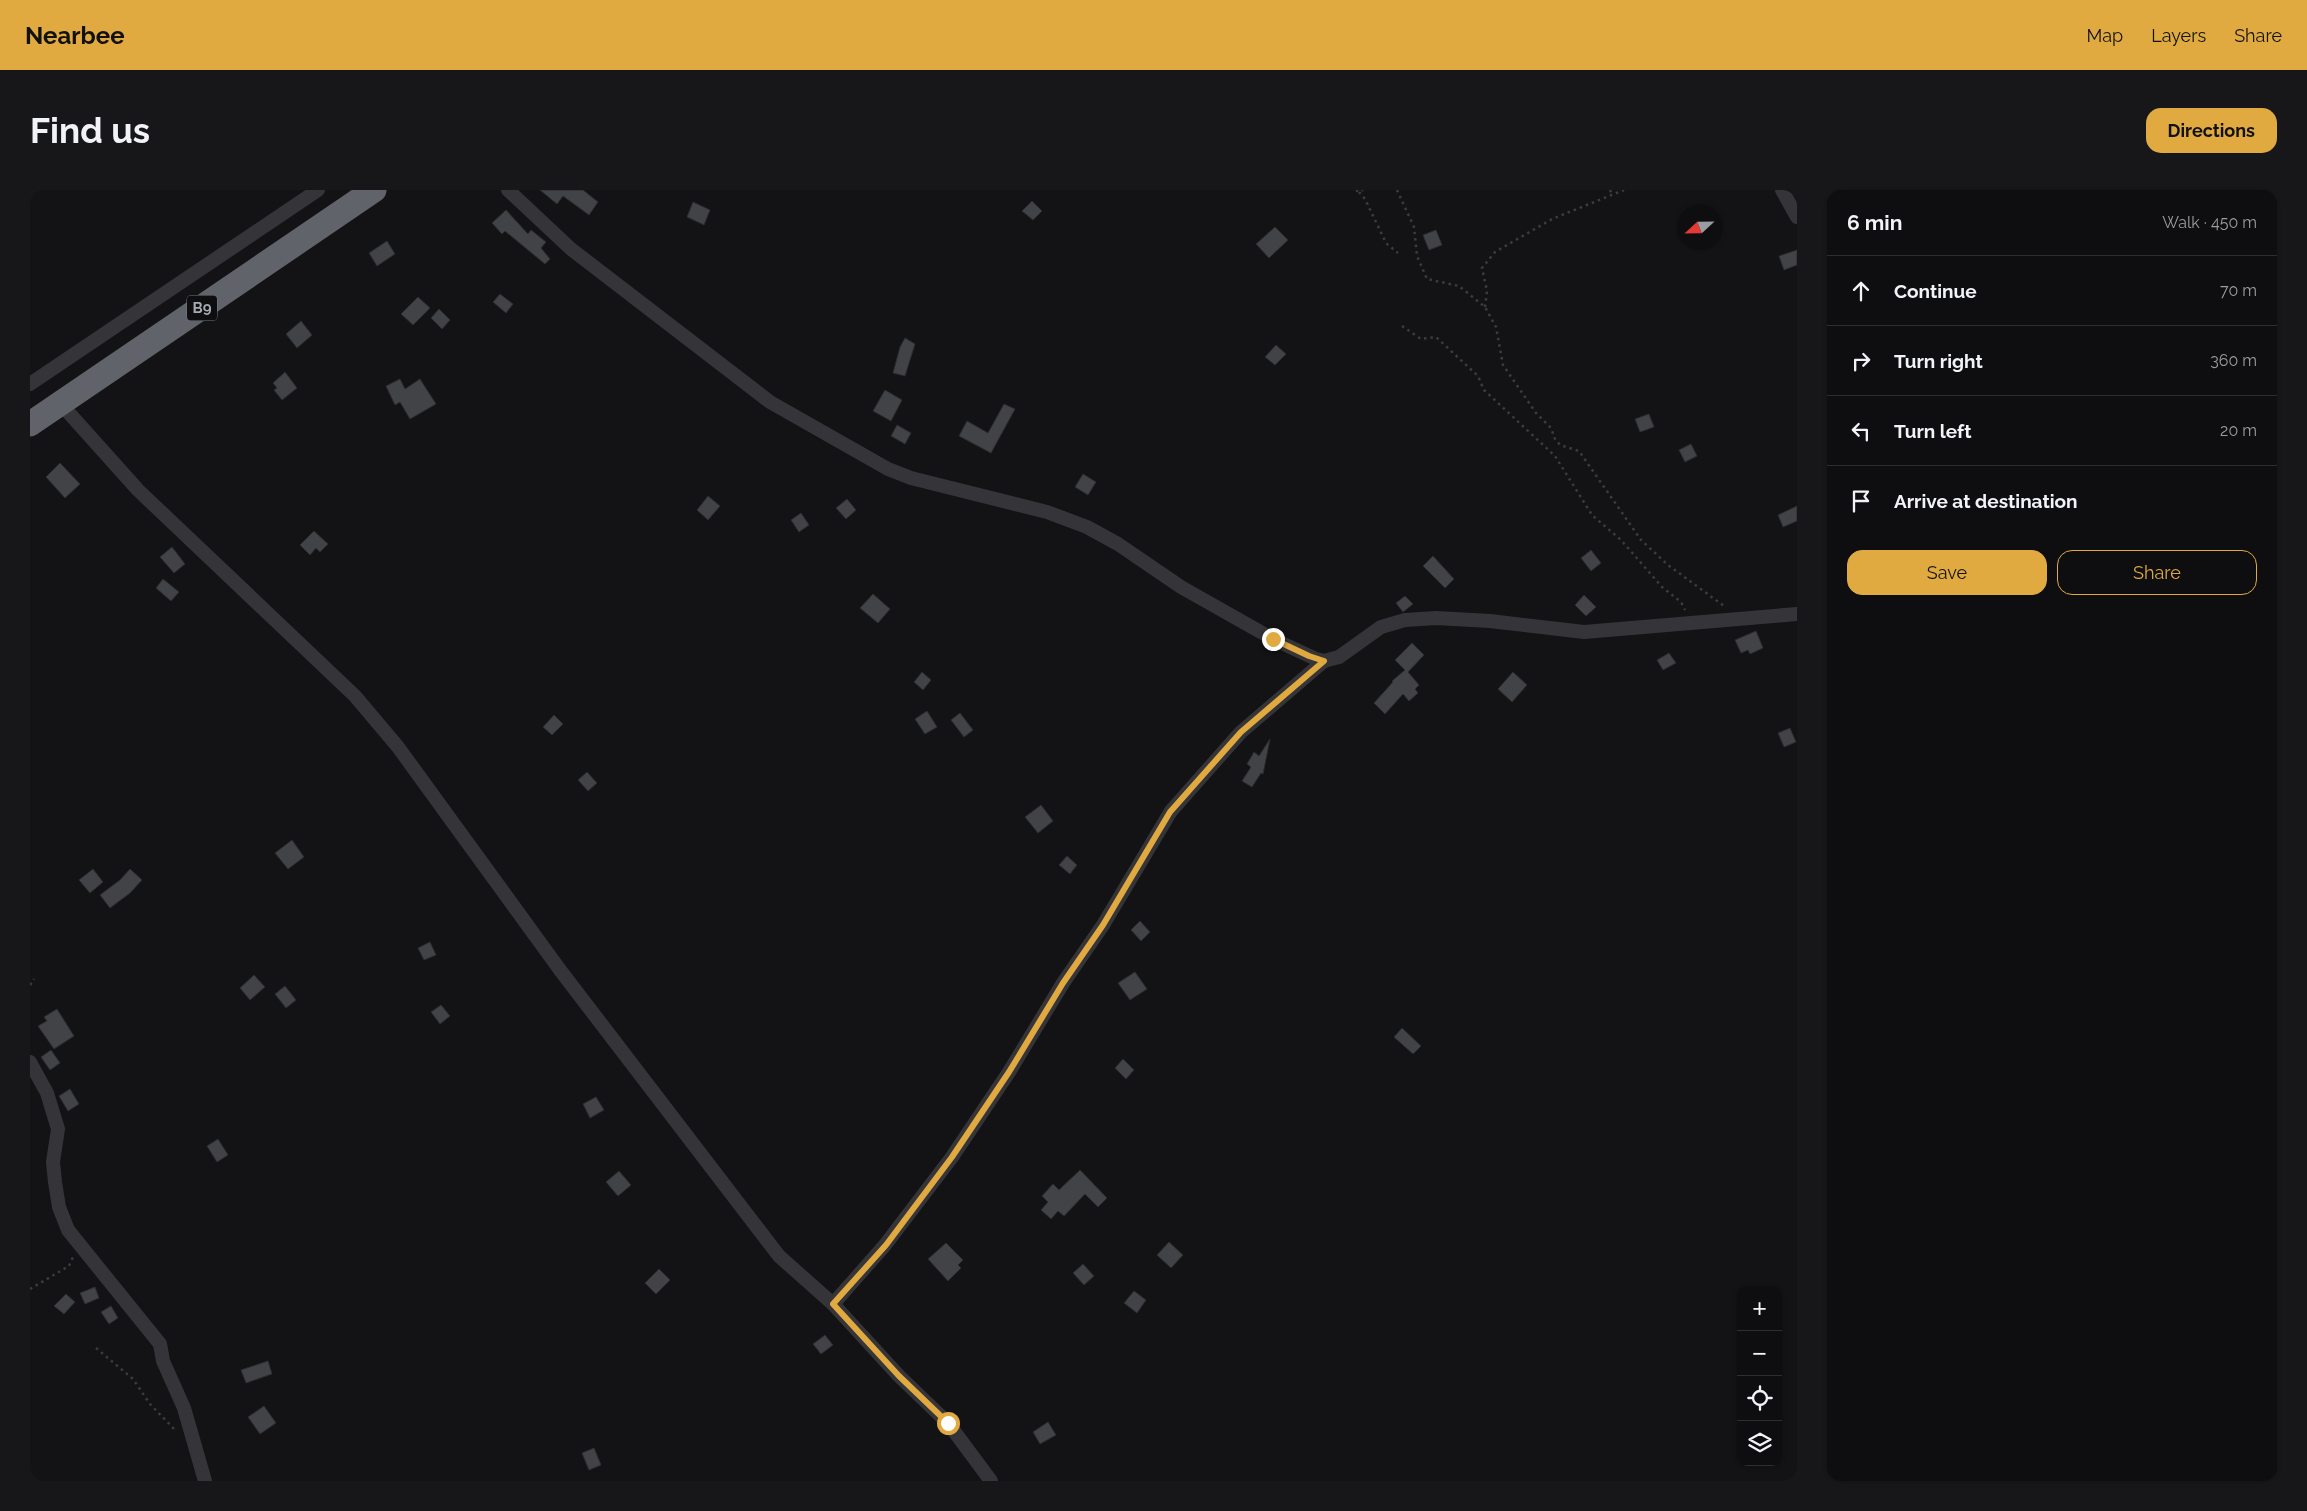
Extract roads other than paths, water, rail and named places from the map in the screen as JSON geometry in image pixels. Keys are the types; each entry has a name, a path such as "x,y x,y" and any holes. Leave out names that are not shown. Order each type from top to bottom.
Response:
{"highway":[{"name":"B9","path":"30,424 374,190"}],"street":[{"path":"30,384 318,190"},
{"path":"508,190 571,249 770,402 888,469 911,478 1048,512 1087,527 1118,544 1181,587 1242,622 1291,649 1324,661"},
{"path":"1782,190 1797,217"},
{"path":"60,403 138,490 355,696 398,747 560,970 779,1256 833,1304 899,1376 948,1423 991,1481"},
{"path":"833,1304 886,1245 952,1157 1028,1042 1063,983 1103,925 1170,812 1241,732 1324,661 1339,657 1356,643 1381,627 1405,620 1436,618 1490,621 1549,630 1584,632 1797,614"},
{"path":"30,1062 47,1093 58,1128 53,1162 56,1196 68,1230 160,1344 163,1361 184,1408 205,1481"}]}
